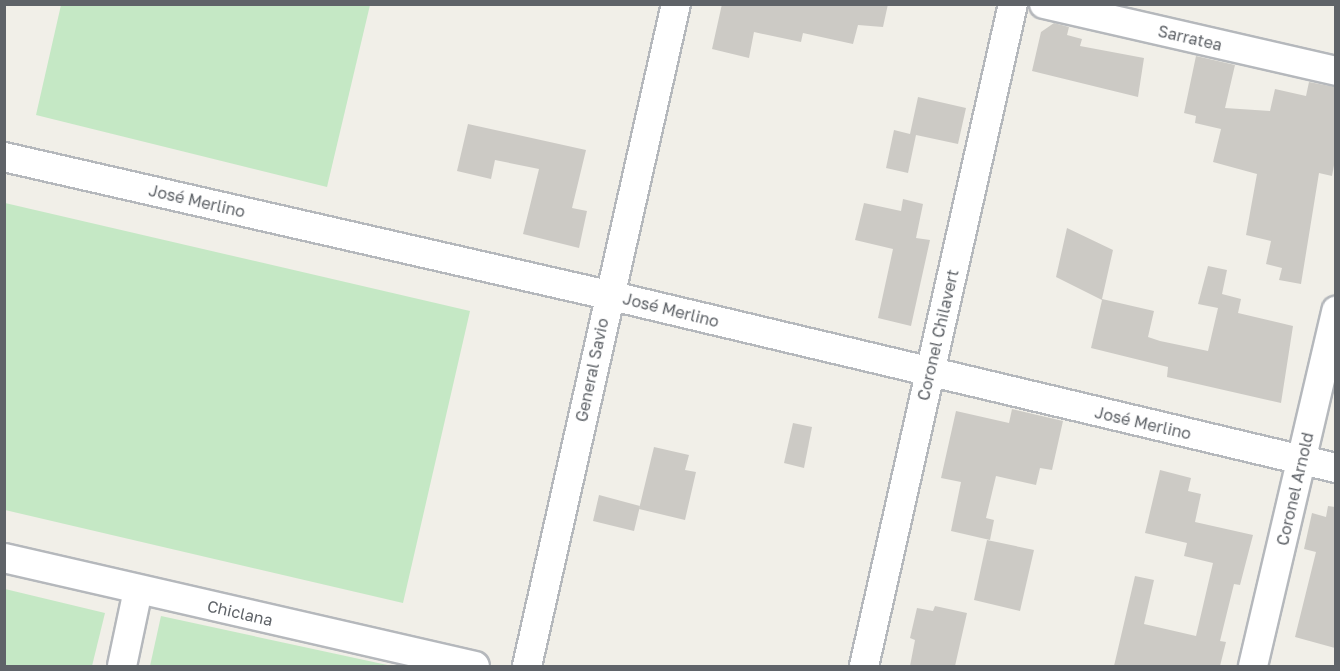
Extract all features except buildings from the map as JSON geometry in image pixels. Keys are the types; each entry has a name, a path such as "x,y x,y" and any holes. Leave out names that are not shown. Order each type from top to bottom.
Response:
{"street":[{"name":"General Savio","path":"527,666 608,295 676,4"},
{"name":"Coronel Chilavert","path":"864,666 1013,4"},
{"name":"Sarratea","path":"1044,4 1335,71"},
{"name":"José Merlino","path":"4,158 608,295 1335,468"},
{"name":"Coronel Arnold","path":"1253,666 1335,311"},
{"name":"Chiclana","path":"4,558 475,666"},
{"path":"122,666 138,590"}],"green space":[{"path":"61,5 370,5 327,187 36,115"},
{"path":"5,203 470,311 403,603 5,510"},
{"path":"5,589 105,613 92,666 5,666"},
{"path":"161,616 392,666 150,666"}]}
